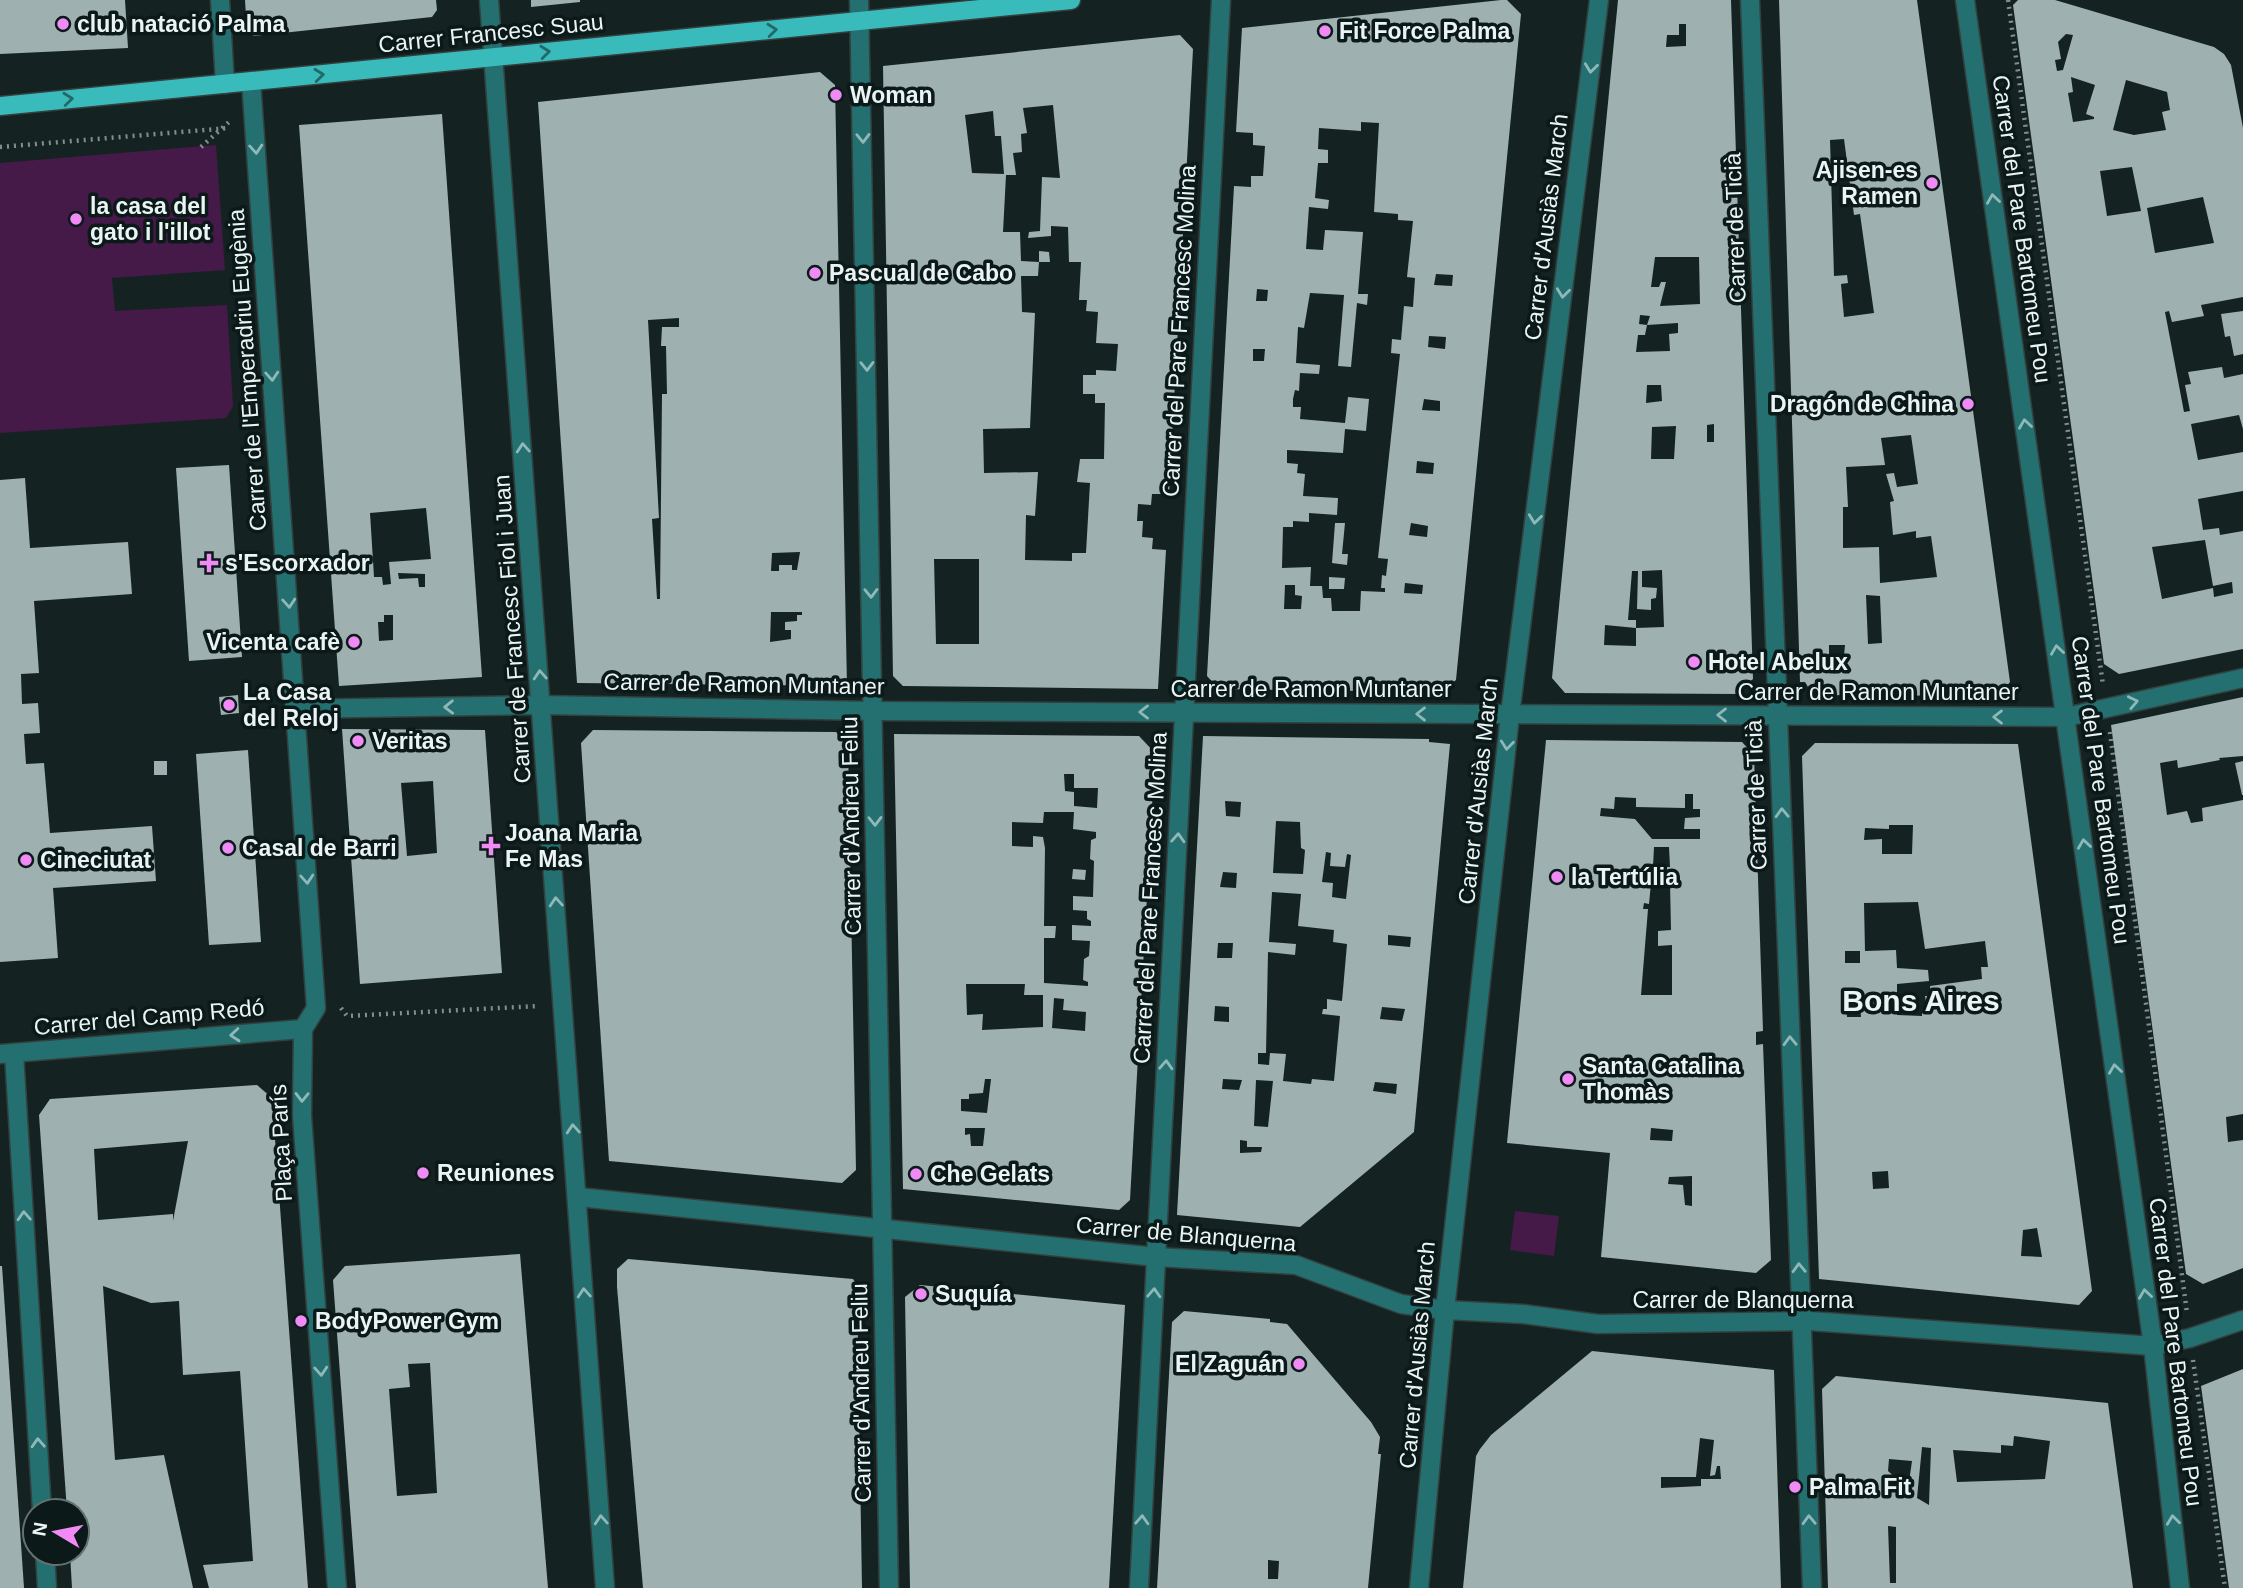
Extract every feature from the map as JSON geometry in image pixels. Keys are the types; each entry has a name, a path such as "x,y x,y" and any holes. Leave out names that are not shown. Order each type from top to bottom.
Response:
{"main road":[{"name":"Carrer Francesc Suau","path":"0,106 1071,0"}],"street":[{"path":"220,0 225,84"},
{"name":"Carrer de Francesc Fiol i Juan","path":"489,0 605,1588"},
{"name":"Carrer d'Andreu Feliu","path":"859,0 889,1588"},
{"name":"Carrer del Pare Francesc Molina","path":"1139,1588 1221,0"},
{"name":"Carrer d'Ausiàs March","path":"1419,1588 1445,1310 1510,715 1599,0"},
{"name":"Carrer de Ticià","path":"1750,0 1812,1588"},
{"name":"Carrer del Pare Bartomeu Pou","path":"1965,0 2152,1346 2180,1588"},
{"name":"Carrer de l'Emperadriu Eugènia","path":"251,81 316,1008 303,1029"},
{"name":"Carrer de Ramon Muntaner","path":"542,705 873,711 2066,717 2243,678"},
{"path":"296,709 542,705"},
{"name":"Carrer del Camp Redó","path":"7,1053 303,1029"},
{"name":"Plaça París","path":"303,1029 302,1116 337,1588"},
{"path":"7,1053 41,1497"},
{"name":"Carrer de Blanquerna","path":"578,1197 1156,1257 1296,1265 1401,1304 1445,1310 1523,1314 1598,1324 1801,1320 2152,1346 2190,1338 2243,1320"},
{"path":"46,1567 47,1588"}],"path":[{"path":"2008,0 2225,1588"},
{"path":"201,147 225,122 254,117"},
{"path":"0,147 230,128 231,141"},
{"path":"339,1005 347,1016 564,1005"}],"shaded area":[{"path":"216,145 225,270 112,278 115,311 227,305 233,406 226,418 0,433 0,163"},
{"path":"1515,1211 1559,1216 1554,1256 1510,1250"}],"building":[{"name":"club natació Palma","path":"0,0 125,0 128,48 0,54"},
{"path":"245,0 436,0 437,10 432,17 254,36 247,32"},
{"path":"531,0 580,0 580,2 531,7"},
{"path":"1501,0 1507,0 1521,14 1456,680 1440,692 1219,689 1207,676 1234,186 1251,187 1251,176 1263,176 1265,146 1253,145 1253,133 1236,132 1242,28","holes":["1361,122 1379,123 1374,212 1398,214 1398,220 1413,221 1407,277 1415,278 1413,307 1404,306 1401,340 1392,339 1391,353 1400,354 1378,558 1388,559 1386,576 1382,575 1381,588 1385,588 1385,592 1361,591 1360,611 1332,611 1331,598 1323,598 1322,586 1310,586 1311,567 1282,568 1283,527 1293,527 1293,521 1309,522 1309,513 1337,515 1338,498 1303,496 1305,474 1297,473 1298,464 1287,463 1287,450 1343,453 1345,429 1366,431 1369,399 1348,397 1345,423 1300,419 1301,407 1293,407 1295,390 1299,391 1300,373 1319,374 1320,365 1296,363 1298,327 1304,328 1310,293 1344,295 1338,366 1351,367 1357,303 1367,305 1368,294 1358,294 1363,232 1325,230 1323,250 1306,249 1309,207 1328,209 1329,200 1315,198 1318,163 1328,163 1328,150 1318,149 1319,128 1361,131","1436,274 1453,275 1452,286 1434,285","1257,289 1268,290 1267,301 1256,301","1429,336 1446,337 1445,349 1428,347","1253,349 1265,349 1264,361 1253,361","1424,399 1440,401 1440,411 1422,410","1417,461 1434,463 1433,474 1416,473","1411,523 1428,526 1427,537 1409,535","1405,583 1423,585 1422,594 1404,593","1285,585 1295,585 1295,595 1302,596 1301,609 1284,609"]},
{"path":"1618,0 1731,0 1753,679 1737,694 1565,693 1552,678","holes":["1679,24 1686,24 1686,46 1666,47 1667,35 1679,35","1655,257 1699,257 1700,304 1660,306 1666,282 1661,282 1659,287 1651,287","1640,315 1650,316 1647,325 1639,324","1678,323 1678,333 1669,334 1670,351 1636,352 1638,335 1645,335 1647,325","1647,385 1661,385 1662,401 1646,403","1714,424 1714,442 1707,442 1707,425","1676,426 1674,459 1651,459 1652,427","1662,570 1664,627 1636,628 1636,620 1628,620 1632,571 1638,571 1637,609 1651,610 1651,599 1656,598 1657,588 1642,587 1642,571","1605,625 1636,628 1636,646 1604,645"]},
{"path":"1779,0 1917,0 2010,682 1998,696 1813,695 1805,682 1800,682","holes":["1844,139 1854,215 1860,214 1874,313 1844,317 1841,284 1848,283 1847,275 1834,276 1830,140","1911,435 1918,484 1897,487 1894,473 1886,474 1894,501 1890,502 1893,535 1916,531 1916,538 1931,536 1937,577 1880,583 1879,547 1843,548 1843,507 1848,507 1846,467 1885,465 1881,438","1866,595 1880,596 1882,643 1868,644","1829,645 1845,645 1844,656 1829,656"]},
{"path":"2018,0 2055,0 2214,47 2224,54 2231,65 2243,128 2243,297 2201,305 2204,316 2172,322 2169,311 2165,312 2184,412 2190,411 2185,385 2191,384 2188,372 2222,367 2224,378 2243,374 2243,429 2239,415 2191,424 2198,460 2243,452 2243,491 2198,499 2203,530 2219,528 2220,535 2243,531 2243,649 2119,674 2104,664 2013,5","holes":["2066,34 2073,35 2063,70 2057,71 2055,60 2061,59 2058,42","2071,77 2095,85 2086,114 2094,119 2073,122 2068,93 2073,92","2126,80 2167,92 2170,110 2162,112 2166,130 2134,135 2113,130","2132,167 2141,211 2107,216 2100,171","2203,197 2214,243 2155,253 2147,208","2205,540 2213,586 2232,582 2233,593 2214,597 2213,588 2162,599 2152,547"]},
{"path":"1180,35 1193,49 1169,494 1152,494 1151,505 1138,504 1137,521 1143,521 1142,537 1153,538 1152,549 1166,550 1158,689 903,686 893,676 883,66","holes":["1053,105 1060,178 1042,177 1040,231 1029,232 1028,238 1051,236 1051,226 1068,227 1069,262 1081,262 1079,300 1087,300 1086,311 1098,312 1096,343 1118,344 1116,371 1096,370 1096,375 1083,375 1083,394 1095,394 1095,403 1105,403 1104,459 1080,459 1077,482 1090,483 1086,553 1072,553 1072,561 1025,560 1026,515 1035,516 1038,472 984,473 983,429 1030,428 1035,313 1022,312 1021,276 1038,276 1039,262 1021,261 1020,232 1003,232 1006,175 1016,175 1013,153 1022,152 1021,134 1027,133 1023,108","993,111 995,136 1001,136 1004,174 972,173 965,115","934,559 979,559 979,644 936,644"]},
{"path":"820,72 835,85 847,686 577,683 538,102","holes":["679,318 679,327 662,327 661,346 666,346 667,394 662,394 660,599 657,599 652,519 659,518 648,320","800,552 797,570 792,570 792,565 779,565 779,571 771,571 772,553","771,612 802,612 802,615 797,615 797,621 785,622 785,630 791,630 791,639 770,642"]},
{"path":"442,114 482,677 339,686 299,125","holes":["426,508 431,559 389,562 391,584 383,585 382,577 374,577 370,513","398,573 425,574 425,587 419,587 418,578 399,579","384,615 393,615 393,640 379,641 378,622 384,622"]},
{"path":"1039,251 1049,252 1050,262 1039,262"},
{"path":"2243,311 2243,354 2234,356 2230,336 2225,337 2221,314"},
{"name":"s'Escorxador","path":"229,465 242,657 189,661 176,468"},
{"path":"25,478 30,548 128,542 132,594 34,601 39,673 21,674 22,704 38,703 40,733 24,734 26,764 44,763 50,833 152,826 156,881 53,888 58,958 0,962 0,480"},
{"path":"1335,523 1345,523 1342,554 1348,554 1347,565 1332,563"},
{"path":"1329,577 1345,578 1344,589 1329,589"},
{"name":"La Casa del Reloj","path":"238,695 239,713 221,715 219,697"},
{"path":"2243,697 2243,756 2219,758 2220,760 2178,768 2177,760 2160,763 2167,815 2187,811 2191,823 2203,821 2202,808 2243,800 2243,1114 2226,1117 2228,1142 2243,1140 2243,1268 2203,1284 2186,1274 2111,725"},
{"path":"342,729 485,730 502,973 360,984","holes":["433,781 437,853 407,856 401,783"]},
{"path":"593,730 836,732 848,745 856,1170 842,1183 609,1161 581,743"},
{"path":"894,734 1139,736 1155,753 1130,1200 1119,1210 903,1189","holes":["1064,774 1074,774 1074,788 1098,788 1097,808 1074,806 1074,792 1065,791","1044,812 1074,812 1073,829 1096,832 1096,838 1091,840 1090,859 1094,861 1093,897 1073,896 1073,910 1087,911 1087,919 1091,921 1091,926 1072,925 1072,940 1090,941 1089,956 1084,959 1083,980 1088,982 1088,986 1044,983 1044,938 1055,938 1056,926 1044,926 1043,837 1033,836 1033,847 1012,846 1012,822 1043,823","966,984 1025,984 1024,995 1043,995 1043,1027 982,1030 983,1014 967,1015","1054,998 1064,999 1063,1010 1086,1012 1085,1031 1052,1028","985,1079 991,1079 987,1113 961,1111 961,1099 969,1099 969,1094 983,1093","965,1128 985,1128 983,1146 971,1146 970,1134 965,1135"]},
{"path":"1203,736 1429,739 1429,742 1450,744 1414,1132 1300,1227 1177,1215","holes":["1225,801 1241,802 1240,817 1226,816","1276,821 1300,822 1301,848 1305,850 1303,874 1273,873","1326,852 1331,853 1330,866 1345,867 1347,854 1351,855 1346,899 1332,897 1333,883 1322,882","1223,872 1237,873 1236,888 1220,887","1272,892 1301,894 1298,926 1334,930 1333,942 1347,944 1342,1001 1327,999 1327,1009 1323,1009 1322,1014 1340,1016 1334,1081 1312,1079 1311,1084 1283,1081 1286,1054 1270,1053 1269,1065 1258,1064 1258,1053 1266,1053 1268,952 1295,955 1296,944 1269,942","1388,935 1411,937 1410,947 1388,945","1218,943 1233,943 1232,958 1217,958","1215,1006 1229,1007 1229,1022 1214,1021","1382,1007 1405,1009 1402,1021 1380,1019","1223,1079 1242,1080 1239,1090 1222,1089","1256,1080 1273,1081 1268,1127 1254,1126","1375,1082 1397,1084 1396,1094 1373,1091","1240,1140 1247,1141 1247,1147 1262,1147 1261,1152 1240,1153"]},
{"path":"1546,740 1742,742 1754,755 1763,1031 1756,1032 1756,1045 1763,1044 1771,1260 1756,1273 1601,1257 1610,1153 1507,1143","holes":["1685,794 1693,794 1693,809 1700,809 1700,817 1685,818 1684,829 1700,829 1700,839 1652,839 1635,819 1600,816 1601,808 1614,809 1615,797 1636,798 1636,807 1685,808","1654,847 1669,847 1670,867 1653,867","1670,882 1671,930 1658,931 1658,946 1672,945 1672,995 1641,995 1648,909 1643,909 1644,903 1649,904 1651,883","1651,1128 1673,1130 1672,1141 1650,1140","1692,1176 1692,1206 1685,1205 1683,1185 1668,1184 1669,1177"]},
{"path":"1815,743 2018,744 2092,1291 2079,1305 1819,1279 1802,756","holes":["1889,825 1913,825 1912,854 1882,854 1882,839 1864,840 1865,828 1889,829","1918,902 1925,949 1985,941 1988,967 1981,967 1982,979 1930,986 1931,996 1925,996 1927,1009 1922,1009 1922,1016 1897,1015 1897,984 1929,981 1928,970 1897,968 1896,950 1865,951 1864,903","1845,951 1860,951 1860,963 1845,963","1846,1006 1860,1006 1861,1017 1847,1017","1888,1171 1889,1188 1873,1189 1872,1172","2037,1228 2042,1257 2021,1256 2023,1230"]},
{"name":"Casal de Barri","path":"248,750 261,942 209,945 196,754"},
{"path":"154,761 167,761 167,775 154,775"},
{"path":"2243,761 2243,795 2242,795 2235,763"},
{"path":"1073,869 1086,870 1085,880 1072,879"},
{"path":"257,1085 272,1098 308,1588 209,1588 203,1565 253,1561 240,1371 183,1375 179,1301 151,1303 103,1286 115,1460 164,1455 193,1588 72,1588 71,1567 91,1567 91,1497 66,1497 39,1115 50,1099","holes":["188,1141 173,1221 173,1214 98,1220 94,1149"]},
{"path":"520,1254 548,1588 356,1588 333,1280 345,1266","holes":["430,1363 437,1493 397,1496 389,1389 410,1387 408,1364"]},
{"path":"628,1259 853,1279 857,1285 862,1588 643,1588 617,1287 617,1269"},
{"path":"0,1266 2,1266 24,1588 0,1588"},
{"path":"920,1285 1125,1305 1109,1588 910,1588 905,1297"},
{"path":"1184,1311 1270,1319 1270,1322 1287,1324 1371,1422 1380,1437 1378,1454 1381,1454 1368,1588 1157,1588 1172,1322","holes":["1268,1560 1279,1561 1278,1579 1268,1579"]},
{"path":"1592,1351 1774,1370 1781,1588 1463,1588 1476,1456 1491,1435","holes":["1700,1438 1714,1440 1710,1476 1715,1475 1717,1466 1720,1466 1721,1479 1701,1479 1701,1486 1661,1488 1661,1477 1696,1477"]},
{"path":"2243,1369 2243,1588 2229,1588 2201,1386"},
{"path":"1836,1376 2108,1403 2133,1588 1828,1588 1822,1389","holes":["2014,1436 2050,1441 2045,1479 1957,1482 1953,1450 2001,1453 2001,1445 2013,1446","1922,1447 1931,1448 1929,1505 1917,1498","1889,1459 1912,1461 1908,1489 1888,1471","1888,1526 1896,1527 1896,1583 1890,1583"]}],"place":[{"name":"club natació Palma","path":"63,24"},
{"name":"Fit Force Palma","path":"1325,31"},
{"name":"Woman","path":"836,95"},
{"name":"Ajisen-es Ramen","path":"1932,183"},
{"name":"la casa del gato i l'illot","path":"76,219"},
{"name":"Pascual de Cabo","path":"815,273"},
{"name":"Dragón de China","path":"1968,404"},
{"name":"s'Escorxador","path":"209,563"},
{"name":"Vicenta cafè","path":"354,642"},
{"name":"Hotel Abelux","path":"1694,662"},
{"name":"La Casa del Reloj","path":"229,705"},
{"name":"Veritas","path":"358,741"},
{"name":"Joana Maria Fe Mas","path":"491,846"},
{"name":"Casal de Barri","path":"228,848"},
{"name":"Cineciutat","path":"26,860"},
{"name":"la Tertúlia","path":"1557,877"},
{"name":"Santa Catalina Thomàs","path":"1568,1079"},
{"name":"Reuniones","path":"423,1173"},
{"name":"Che Gelats","path":"916,1174"},
{"name":"Suquía","path":"921,1294"},
{"name":"BodyPower Gym","path":"301,1321"},
{"name":"El Zaguán","path":"1299,1364"},
{"name":"Palma Fit","path":"1795,1487"}],"district":[{"name":"Bons Aires","path":"1921,1001"}]}
